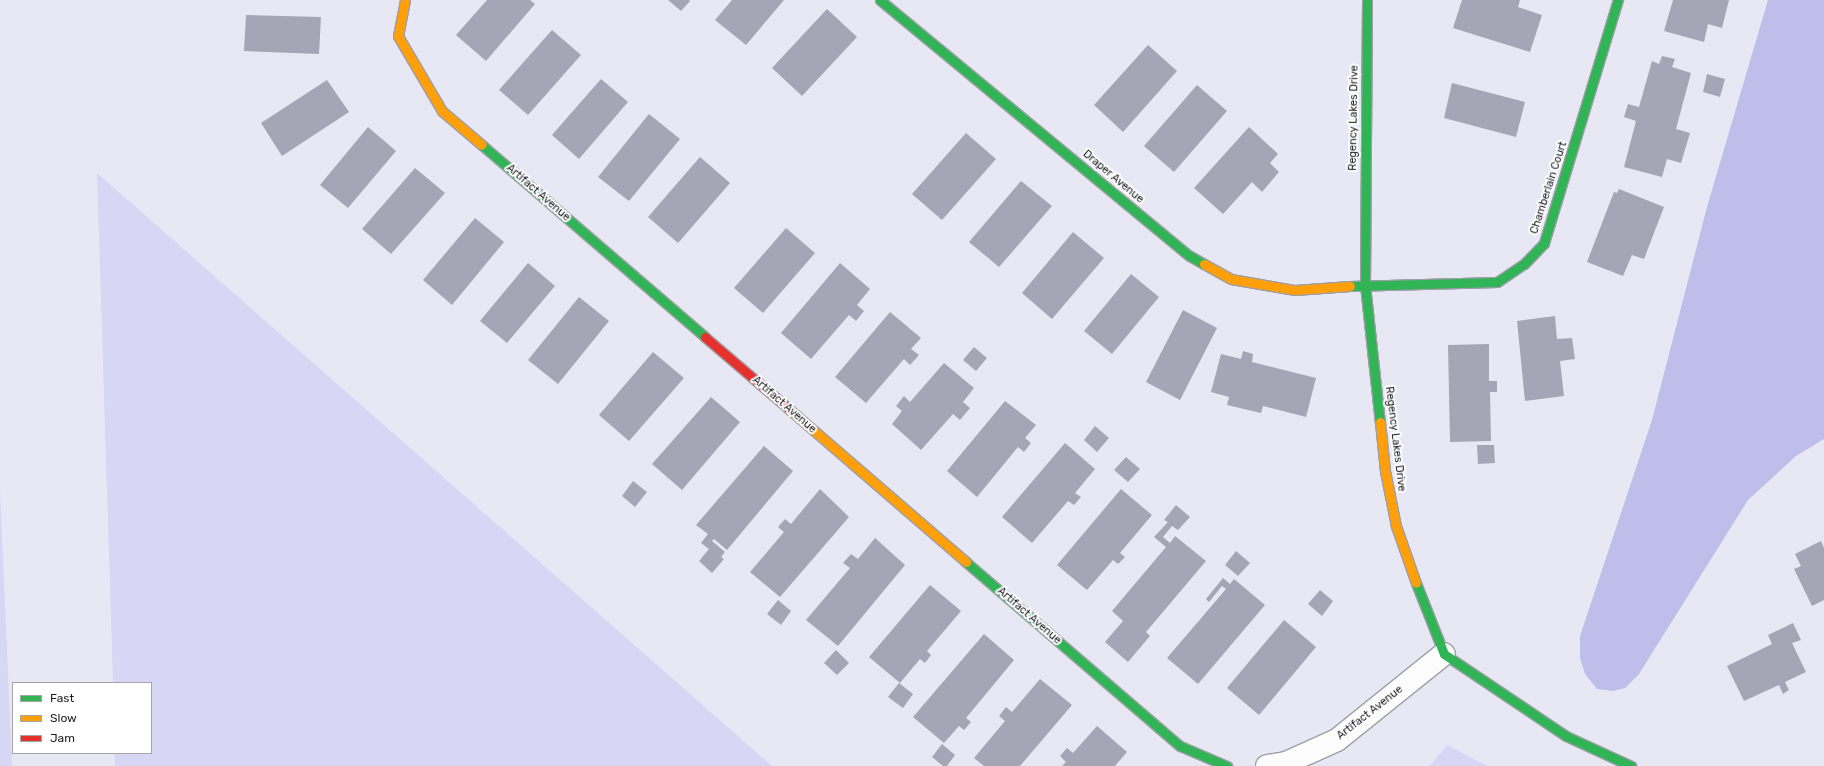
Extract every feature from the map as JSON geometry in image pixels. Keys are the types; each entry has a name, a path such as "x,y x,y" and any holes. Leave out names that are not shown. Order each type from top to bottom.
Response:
{"street":[{"name":"Artifact Avenue","path":"405,0 398,36 442,111 1180,746 1227,766"},
{"name":"Draper Avenue","path":"880,0 1190,256 1231,279 1295,290 1365,285"},
{"name":"Regency Lakes Drive","path":"1367,0 1365,285 1385,471 1395,519 1410,568 1444,654"},
{"name":"Chamberlain Court","path":"1365,285 1496,282 1524,264 1544,244 1618,0"},
{"name":"Artifact Avenue","path":"1267,766 1286,763 1337,740 1444,654"},
{"path":"1444,654 1566,736 1630,766"}],"shaded area":[{"path":"1768,0 1824,0 1824,439 1796,456 1748,500 1639,674 1625,688 1613,691 1597,689 1585,674 1580,658 1580,636 1652,420 1707,207"},
{"path":"97,173 772,766 115,766 115,754 152,754 152,682 113,682"},
{"path":"0,489 12,766 0,766"},
{"path":"1447,745 1487,766 1430,766"}],"building":[{"path":"487,0 530,0 535,4 486,61 456,35"},
{"path":"668,0 689,0 690,1 681,11"},
{"path":"732,0 784,0 746,45 715,20"},
{"path":"1462,0 1520,0 1518,7 1542,15 1530,52 1453,28"},
{"path":"1673,0 1729,0 1722,28 1708,24 1704,42 1664,31"},
{"path":"827,9 857,37 802,96 772,68"},
{"path":"246,15 321,17 319,54 244,51"},
{"path":"552,30 581,55 528,115 499,90"},
{"path":"1148,45 1177,71 1123,132 1094,105"},
{"path":"1662,56 1675,59 1672,67 1691,73 1676,129 1690,133 1681,163 1667,159 1662,177 1624,167 1636,121 1624,117 1628,104 1639,107 1652,61 1659,64"},
{"path":"1707,74 1725,79 1720,97 1703,92"},
{"path":"601,79 628,102 579,159 552,135"},
{"path":"327,80 349,112 282,156 261,123"},
{"path":"1452,83 1525,102 1516,137 1444,118"},
{"path":"1197,85 1227,111 1174,172 1144,146"},
{"path":"649,114 680,139 629,201 598,177"},
{"path":"368,127 396,151 348,208 320,185"},
{"path":"1249,127 1278,154 1270,163 1279,172 1262,192 1252,182 1223,214 1194,188"},
{"path":"966,133 996,159 942,220 912,194"},
{"path":"700,157 730,183 678,243 648,217"},
{"path":"415,168 445,193 391,254 362,229"},
{"path":"1021,181 1052,206 999,267 969,242"},
{"path":"1619,189 1664,207 1644,259 1632,255 1623,276 1587,262 1614,192 1617,193"},
{"path":"475,218 504,242 452,305 423,280"},
{"path":"786,228 815,253 763,313 734,288"},
{"path":"1073,232 1104,258 1052,319 1022,293"},
{"path":"528,263 555,286 507,343 480,321"},
{"path":"840,263 870,289 857,305 864,311 856,321 849,315 811,359 781,333"},
{"path":"1131,274 1159,297 1112,354 1084,331"},
{"path":"579,297 609,321 558,384 528,360"},
{"path":"1183,310 1217,328 1180,400 1146,382"},
{"path":"890,312 921,338 911,349 919,355 910,365 904,359 866,403 835,377"},
{"path":"1555,316 1557,339 1572,338 1575,359 1560,361 1564,396 1525,401 1517,321"},
{"path":"1489,344 1489,381 1497,381 1497,392 1490,392 1491,441 1450,442 1448,345"},
{"path":"974,347 987,358 976,371 963,360"},
{"path":"1243,351 1253,354 1252,362 1316,378 1306,417 1263,406 1261,413 1227,405 1229,397 1211,392 1221,354 1241,359"},
{"path":"653,352 684,378 629,441 599,415"},
{"path":"944,363 974,388 963,402 970,408 960,420 953,414 921,450 892,424 902,411 896,406 904,396 910,402"},
{"path":"711,397 740,422 682,490 652,464"},
{"path":"1005,401 1036,425 1025,438 1031,443 1024,452 1018,447 977,497 947,471"},
{"path":"1095,426 1109,438 1097,452 1084,440"},
{"path":"1065,443 1095,469 1075,493 1081,497 1074,505 1068,501 1032,543 1002,517"},
{"path":"1477,445 1494,445 1495,463 1478,464"},
{"path":"764,446 793,471 727,550 714,539 712,541 725,552 721,557 724,559 712,573 699,561 709,549 701,543 708,534 696,525"},
{"path":"1126,457 1140,469 1128,482 1114,470"},
{"path":"633,481 647,492 635,507 622,496"},
{"path":"820,489 849,517 780,597 750,572 784,532 778,527 785,519 791,524"},
{"path":"1121,489 1152,515 1120,553 1125,557 1118,564 1113,560 1087,590 1057,565"},
{"path":"1176,505 1190,517 1178,530 1172,526 1163,537 1170,543 1175,536 1206,561 1146,632 1150,636 1128,662 1105,642 1123,621 1112,611 1166,547 1154,537 1168,522 1164,520"},
{"path":"875,538 905,565 838,646 806,620 850,568 843,563 851,554 858,559"},
{"path":"1821,541 1824,548 1824,600 1812,606 1794,569 1801,566 1795,554"},
{"path":"1236,551 1250,563 1238,576 1225,565"},
{"path":"1223,578 1230,584 1234,579 1265,605 1198,684 1167,658 1226,589 1222,586 1209,602 1206,599"},
{"path":"930,585 961,611 927,651 931,655 925,663 920,659 900,683 869,657"},
{"path":"1320,590 1333,601 1322,616 1308,604"},
{"path":"778,600 791,611 781,625 767,614"},
{"path":"1284,620 1316,647 1259,715 1227,688"},
{"path":"1793,623 1801,640 1792,643 1806,672 1785,682 1789,690 1783,694 1779,685 1744,701 1727,666 1772,644 1768,635"},
{"path":"984,634 1014,660 966,718 971,722 964,730 959,726 944,743 913,717"},
{"path":"836,650 849,663 837,675 824,663"},
{"path":"1040,679 1072,705 1020,766 984,766 974,758 1005,721 999,716 1006,707 1012,712"},
{"path":"899,683 913,694 903,708 888,697"},
{"path":"1097,726 1127,752 1115,766 1062,766 1066,762 1060,756 1067,748 1073,753"},
{"path":"942,744 955,755 947,766 943,766 932,757"}],"traffic: fast":[{"path":"880,0 1190,256 1204,264"},
{"path":"1367,0 1365,285 1380,422"},
{"path":"1350,286 1497,282 1524,264 1544,243 1618,0"},
{"path":"482,145 705,337"},
{"path":"966,562 1180,746 1227,766"},
{"path":"1416,583 1444,654 1566,736 1631,766"}],"traffic: slow":[{"path":"405,0 398,36 442,111 482,145"},
{"path":"1204,264 1231,279 1295,290 1350,286"},
{"path":"789,409 966,562"},
{"path":"1380,422 1385,471 1396,526 1416,583"}],"traffic: jam":[{"path":"705,337 789,409"}]}
